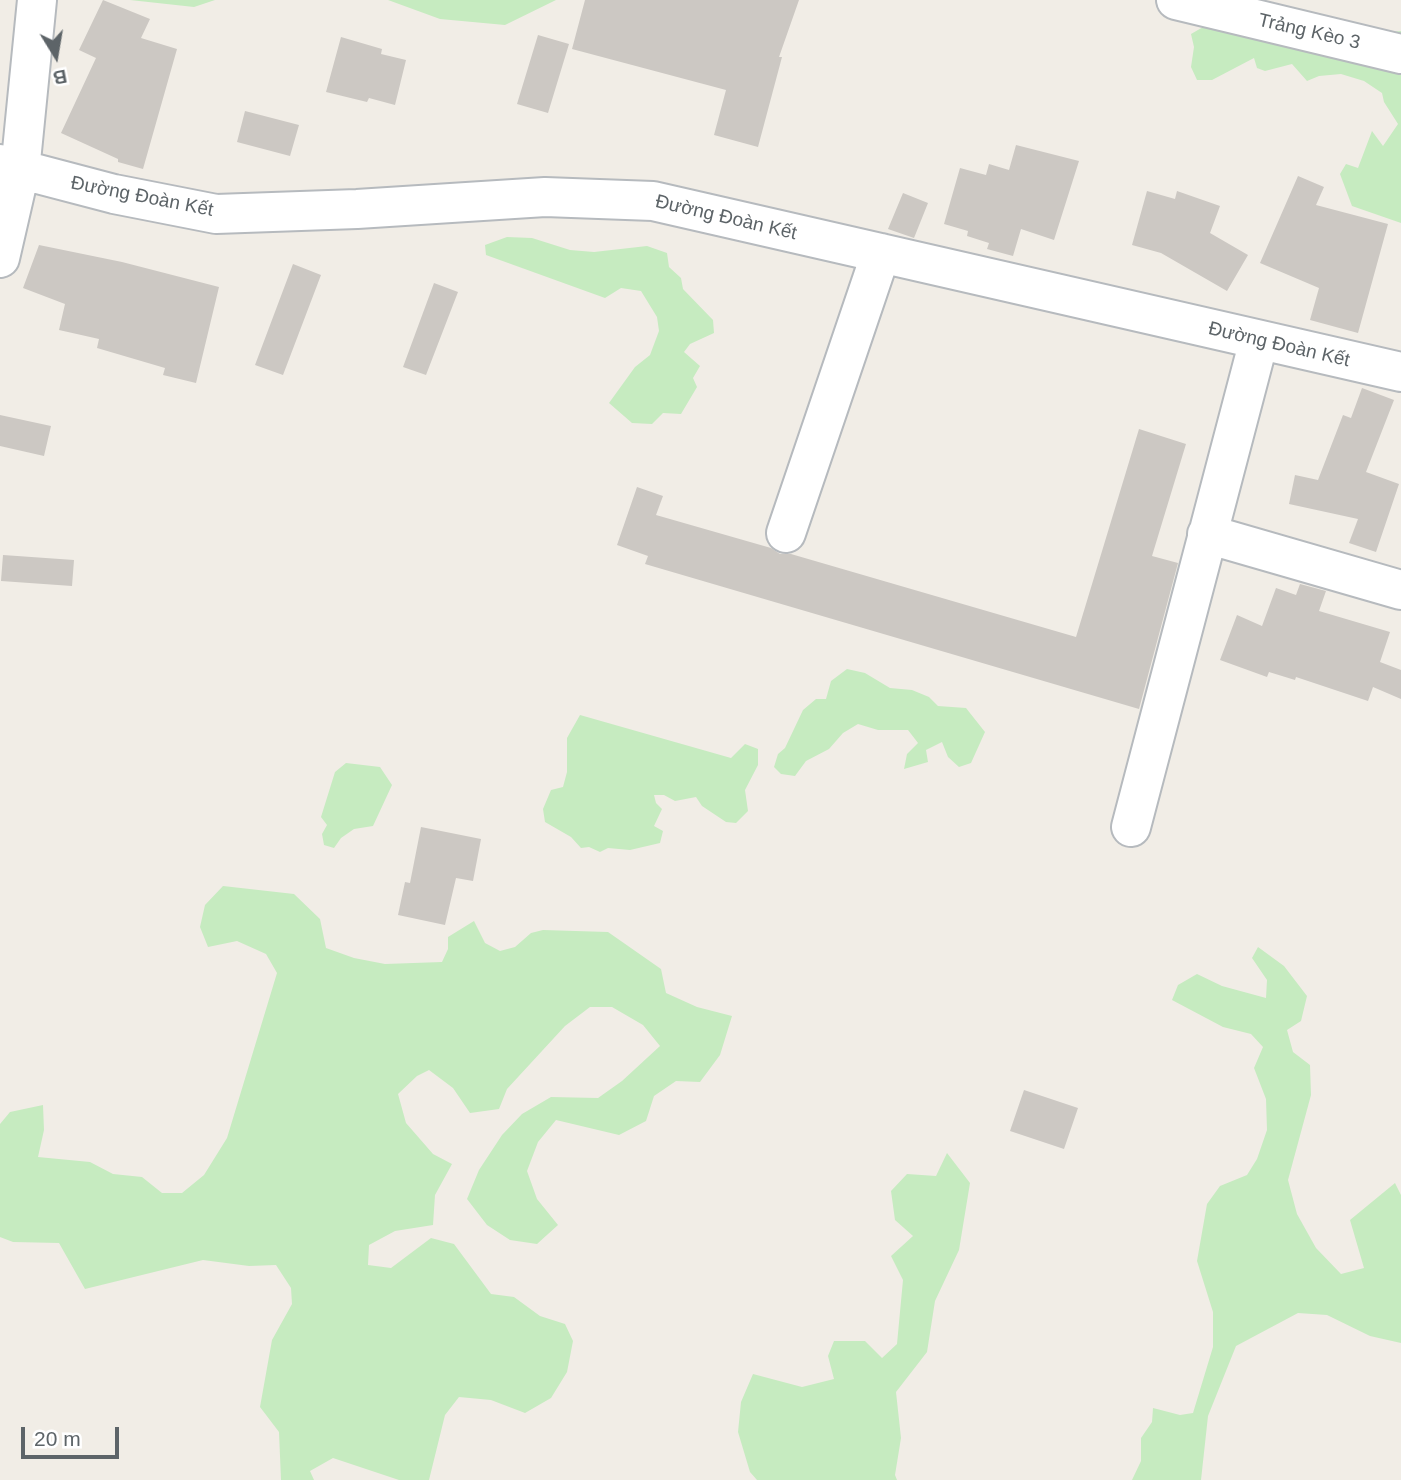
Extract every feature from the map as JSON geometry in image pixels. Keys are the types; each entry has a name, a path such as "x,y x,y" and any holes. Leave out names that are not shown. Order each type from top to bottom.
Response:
{"street":[{"path":"0,257 10,168 37,0"},
{"name":"Trảng Kèo 3","path":"1176,0 1401,54"},
{"name":"Đường Đoàn Kết","path":"10,168 164,205 215,214 357,209 545,197 653,201 1401,372"},
{"path":"786,533 881,253"},
{"path":"1131,827 1259,340"},
{"path":"1207,534 1401,590"}],"green space":[{"path":"130,0 215,0 194,7"},
{"path":"388,0 556,0 505,25 440,19"},
{"path":"1210,23 1382,33 1401,31 1401,223 1352,206 1340,174 1346,164 1358,168 1372,131 1383,146 1398,124 1384,102 1382,93 1364,81 1341,74 1319,76 1307,81 1292,64 1265,71 1257,68 1254,58 1212,80 1197,80 1191,67 1194,47 1191,34"},
{"path":"507,237 532,238 570,250 594,252 647,246 667,253 669,267 681,278 683,289 713,320 714,333 690,344 684,352 700,366 693,378 697,387 681,414 663,413 652,424 632,423 609,403 635,367 650,355 659,331 657,317 641,291 621,288 605,298 486,255 485,245"},
{"path":"847,669 865,673 890,688 912,690 929,697 938,706 966,708 985,732 971,763 959,767 948,757 942,742 926,750 928,762 904,769 907,754 918,743 908,730 878,730 858,724 843,733 829,749 806,761 795,776 781,774 774,767 778,754 785,748 803,710 816,699 826,699 831,681"},
{"path":"580,715 731,758 745,744 758,749 758,765 745,790 748,811 736,823 726,822 702,806 696,797 675,801 664,795 654,795 656,803 662,809 654,826 663,831 660,843 630,850 608,848 600,852 589,847 581,848 571,837 545,822 543,809 551,790 563,787 567,772 567,738"},
{"path":"346,763 380,767 392,785 373,826 354,829 341,838 334,848 324,845 322,834 327,825 321,817 335,772"},
{"path":"223,886 294,894 320,919 326,948 354,958 385,964 442,962 448,949 448,937 474,921 485,943 500,951 515,947 531,933 543,930 608,932 661,969 666,993 697,1007 732,1016 720,1055 700,1082 676,1081 654,1096 646,1121 619,1135 556,1120 538,1142 527,1171 537,1199 558,1225 537,1244 510,1240 487,1225 467,1199 479,1170 502,1135 522,1114 551,1097 598,1098 622,1081 660,1046 643,1025 612,1007 590,1007 565,1026 507,1089 499,1109 470,1113 453,1088 429,1070 417,1076 398,1094 406,1123 433,1154 452,1164 435,1195 433,1225 395,1231 369,1245 368,1265 391,1268 431,1238 454,1244 491,1294 514,1297 540,1316 565,1324 573,1341 567,1372 551,1398 525,1413 491,1400 459,1397 445,1415 429,1480 399,1480 333,1458 310,1471 314,1480 281,1480 279,1432 260,1407 272,1340 292,1304 291,1288 276,1265 249,1266 203,1260 85,1289 59,1243 13,1242 0,1237 0,1124 10,1112 43,1105 44,1130 38,1157 90,1162 113,1174 142,1177 162,1193 182,1193 204,1175 227,1138 277,973 266,954 237,941 208,947 200,927 205,905"},
{"path":"1258,947 1284,966 1307,996 1301,1021 1287,1030 1293,1052 1310,1065 1311,1095 1288,1180 1297,1214 1316,1248 1341,1274 1364,1268 1350,1220 1395,1183 1401,1195 1401,1343 1370,1336 1327,1315 1298,1313 1236,1346 1208,1416 1201,1480 1132,1480 1141,1461 1141,1438 1152,1422 1153,1408 1180,1415 1193,1413 1213,1347 1213,1312 1197,1261 1207,1204 1220,1186 1247,1175 1257,1159 1267,1130 1266,1099 1254,1068 1263,1047 1251,1034 1223,1027 1172,1000 1178,985 1197,974 1222,986 1266,998 1267,980 1252,958"},
{"path":"947,1153 970,1183 959,1250 935,1301 927,1352 896,1392 901,1438 895,1475 897,1480 757,1480 750,1472 738,1432 741,1402 753,1374 802,1387 834,1379 828,1356 834,1341 865,1341 882,1358 897,1344 903,1280 891,1256 913,1236 895,1220 891,1191 907,1174 936,1176"}],"building":[{"path":"103,0 150,19 141,38 177,49 143,169 118,162 118,159 61,133 96,58 79,50"},
{"path":"585,0 799,0 779,57 782,57 758,147 714,135 726,90 572,49"},
{"path":"538,35 569,44 548,113 517,104"},
{"path":"341,37 382,49 381,54 406,60 395,105 369,98 367,102 326,92"},
{"path":"245,111 299,125 290,156 237,142"},
{"path":"1016,145 1079,161 1054,240 1021,229 1013,256 987,249 989,243 967,236 968,231 944,224 960,168 986,175 989,164 1009,170"},
{"path":"1298,176 1324,187 1316,205 1388,224 1358,333 1310,320 1319,288 1260,263"},
{"path":"1147,191 1175,199 1177,191 1220,206 1210,233 1248,255 1227,291 1161,253 1132,245"},
{"path":"903,193 928,203 914,238 888,229"},
{"path":"39,245 122,262 219,287 196,383 163,375 165,368 97,348 99,339 59,330 65,304 23,288"},
{"path":"293,264 321,275 283,375 255,365"},
{"path":"434,283 458,292 426,375 403,367"},
{"path":"1362,388 1394,400 1366,472 1399,484 1376,552 1349,543 1358,519 1289,504 1295,475 1318,480 1343,415 1351,418"},
{"path":"0,415 51,426 44,456 0,446"},
{"path":"1139,429 1186,444 1152,556 1178,563 1139,709 645,564 648,556 617,545 637,487 663,496 656,515 771,548 780,554 791,554 1076,637"},
{"path":"3,555 74,560 72,586 1,581"},
{"path":"1300,584 1326,591 1319,611 1390,632 1380,662 1401,670 1401,699 1373,687 1368,701 1296,677 1295,680 1269,672 1267,677 1220,660 1237,615 1262,626 1276,588 1296,595"},
{"path":"421,827 481,839 473,881 456,878 445,925 398,915 405,882 410,883"},
{"path":"1024,1090 1078,1108 1064,1149 1010,1131"}]}
